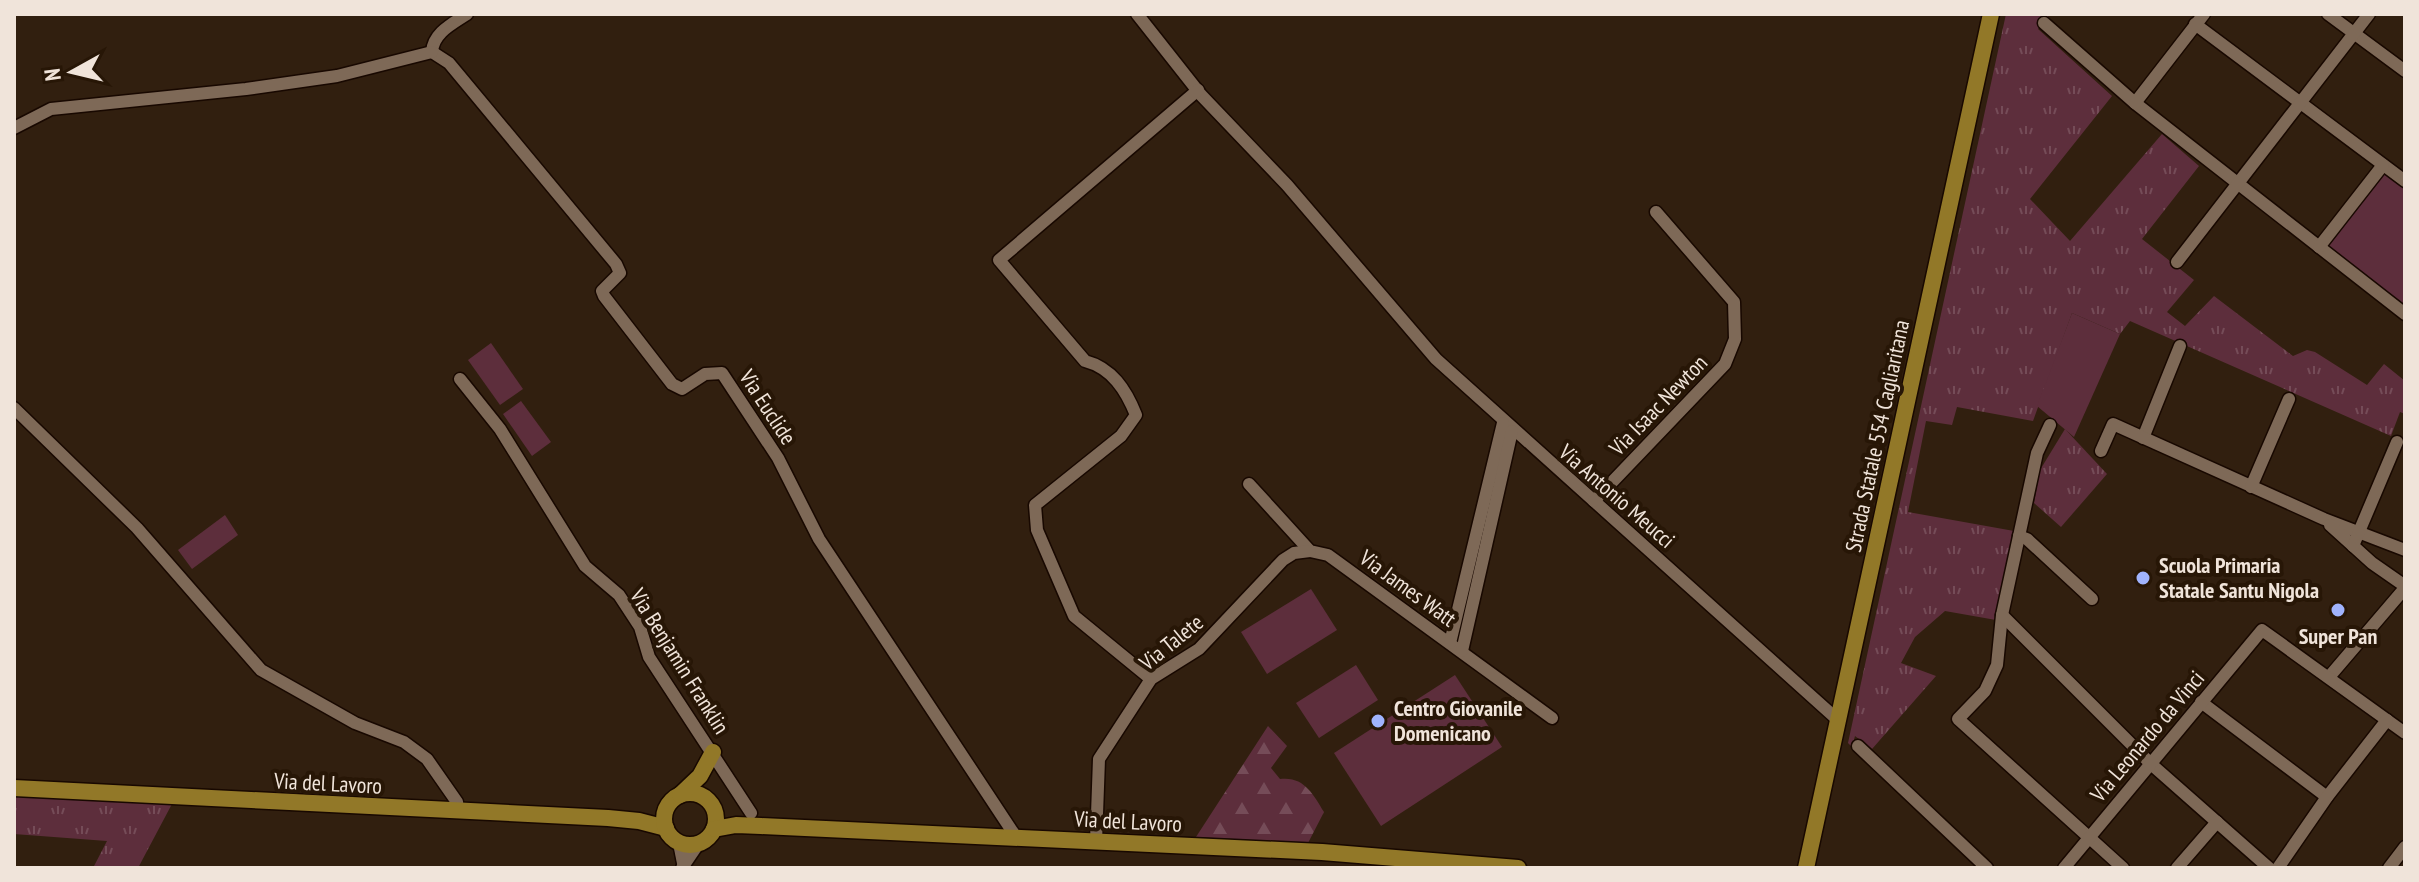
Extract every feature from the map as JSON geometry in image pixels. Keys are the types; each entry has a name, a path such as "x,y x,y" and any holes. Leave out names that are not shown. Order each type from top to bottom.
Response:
{"main road":[{"name":"Strada Statale 554 Cagliaritana","path":"1806,868 1991,14"},
{"path":"639,821 666,809 700,776 713,752"},
{"path":"666,809 666,828 679,843 699,843 712,815 704,789 713,752"},
{"name":"Via del Lavoro","path":"14,788 639,821 666,828"},
{"path":"680,795 690,793 712,815"},
{"name":"Via del Lavoro","path":"712,815 736,825 1016,837 1517,868"}],"street":[{"path":"14,128 51,109 246,89 337,76 432,52 432,42 444,29 467,14"},
{"name":"Via Antonio Meucci","path":"1137,14 1198,90 1380,291 1436,359 1507,427 1839,721"},
{"path":"2328,14 2405,71"},
{"path":"2177,262 2369,14"},
{"path":"2135,103 2199,19 2299,103 2405,181"},
{"path":"2044,23 2135,103 2405,314"},
{"name":"Via Euclide","path":"432,52 449,63 616,264 620,273 608,282 602,291 604,296 672,384 682,389 705,374 722,373 778,458 819,539 1016,837"},
{"path":"1151,679 1074,616 1037,530 1035,505 1121,436 1136,415 1127,393 1102,365 1085,361 999,260 1198,90"},
{"path":"2319,247 2383,165"},
{"name":"Via Isaac Newton","path":"1594,501 1725,364 1735,339 1734,302 1656,212"},
{"path":"2143,438 2180,346"},
{"name":"Via Benjamin Franklin","path":"460,379 500,429 585,566 619,595 640,627 649,657 751,813"},
{"path":"2251,487 2289,399"},
{"path":"14,408 58,447 137,528 261,670 355,723 415,750 444,781 457,802 458,811"},
{"path":"2101,451 2113,424 2324,519 2405,550"},
{"path":"2050,425 2037,453 1991,681 1958,719 2123,868"},
{"path":"1450,643 1481,538 1507,427"},
{"path":"2353,546 2397,442"},
{"name":"Via James Watt","path":"1249,484 1310,551 1328,555 1552,718"},
{"path":"2324,519 2405,587 2329,677 2405,733"},
{"path":"2019,536 2027,539 2092,599"},
{"path":"1462,651 1481,538"},
{"name":"Via Talete","path":"1096,842 1099,759 1151,679 1199,649 1283,560 1294,553 1310,551"},
{"path":"2002,615 2151,764 2269,868"},
{"name":"Via Leonardo da Vinci","path":"2064,868 2262,630 2329,677"},
{"path":"2201,702 2327,797"},
{"path":"2278,868 2327,797 2387,720"},
{"path":"1858,746 1987,868"},
{"path":"2177,868 2217,822"},
{"path":"679,843 683,866"},
{"path":"683,866 699,843"},
{"path":"2391,867 2405,847"}],"green space":[{"path":"2006,14 2050,14 2038,29 2112,96 2030,199 2070,241 2162,134 2199,166 2142,239 2194,280 2167,312 2185,326 2214,296 2293,356 2307,350 2315,352 2367,385 2384,364 2405,381 2405,414 2400,412 2391,436 2130,321 2120,334 2072,313 2033,421 1957,407 1952,425 1926,421 1908,512 2014,531 1996,620 1945,611 1915,637 1901,663 1936,676 1872,749 1855,736 1852,747 1848,743"},
{"path":"2382,171 2405,188 2405,305 2326,245"},
{"path":"2072,313 2120,334 2074,437 2037,406"},
{"path":"491,343 523,389 500,405 468,360"},
{"path":"521,401 551,442 532,456 503,414"},
{"path":"2065,429 2107,474 2061,527 2034,503 2040,470"},
{"path":"225,515 238,535 192,569 178,550"},
{"path":"1311,589 1337,630 1267,674 1241,632"},
{"path":"1356,665 1378,700 1319,738 1296,703"},
{"path":"1455,675 1502,747 1381,826 1334,753"},
{"path":"1268,726 1287,746 1271,768 1280,779 1302,783 1324,812 1308,843 1196,837"},
{"path":"14,794 173,802 138,868 93,868 107,841 14,834"}],"place":[{"name":"Scuola Primaria Statale Santu Nigola","path":"2143,578"},
{"name":"Super Pan","path":"2338,610"},
{"name":"Centro Giovanile Domenicano","path":"1378,721"}]}
